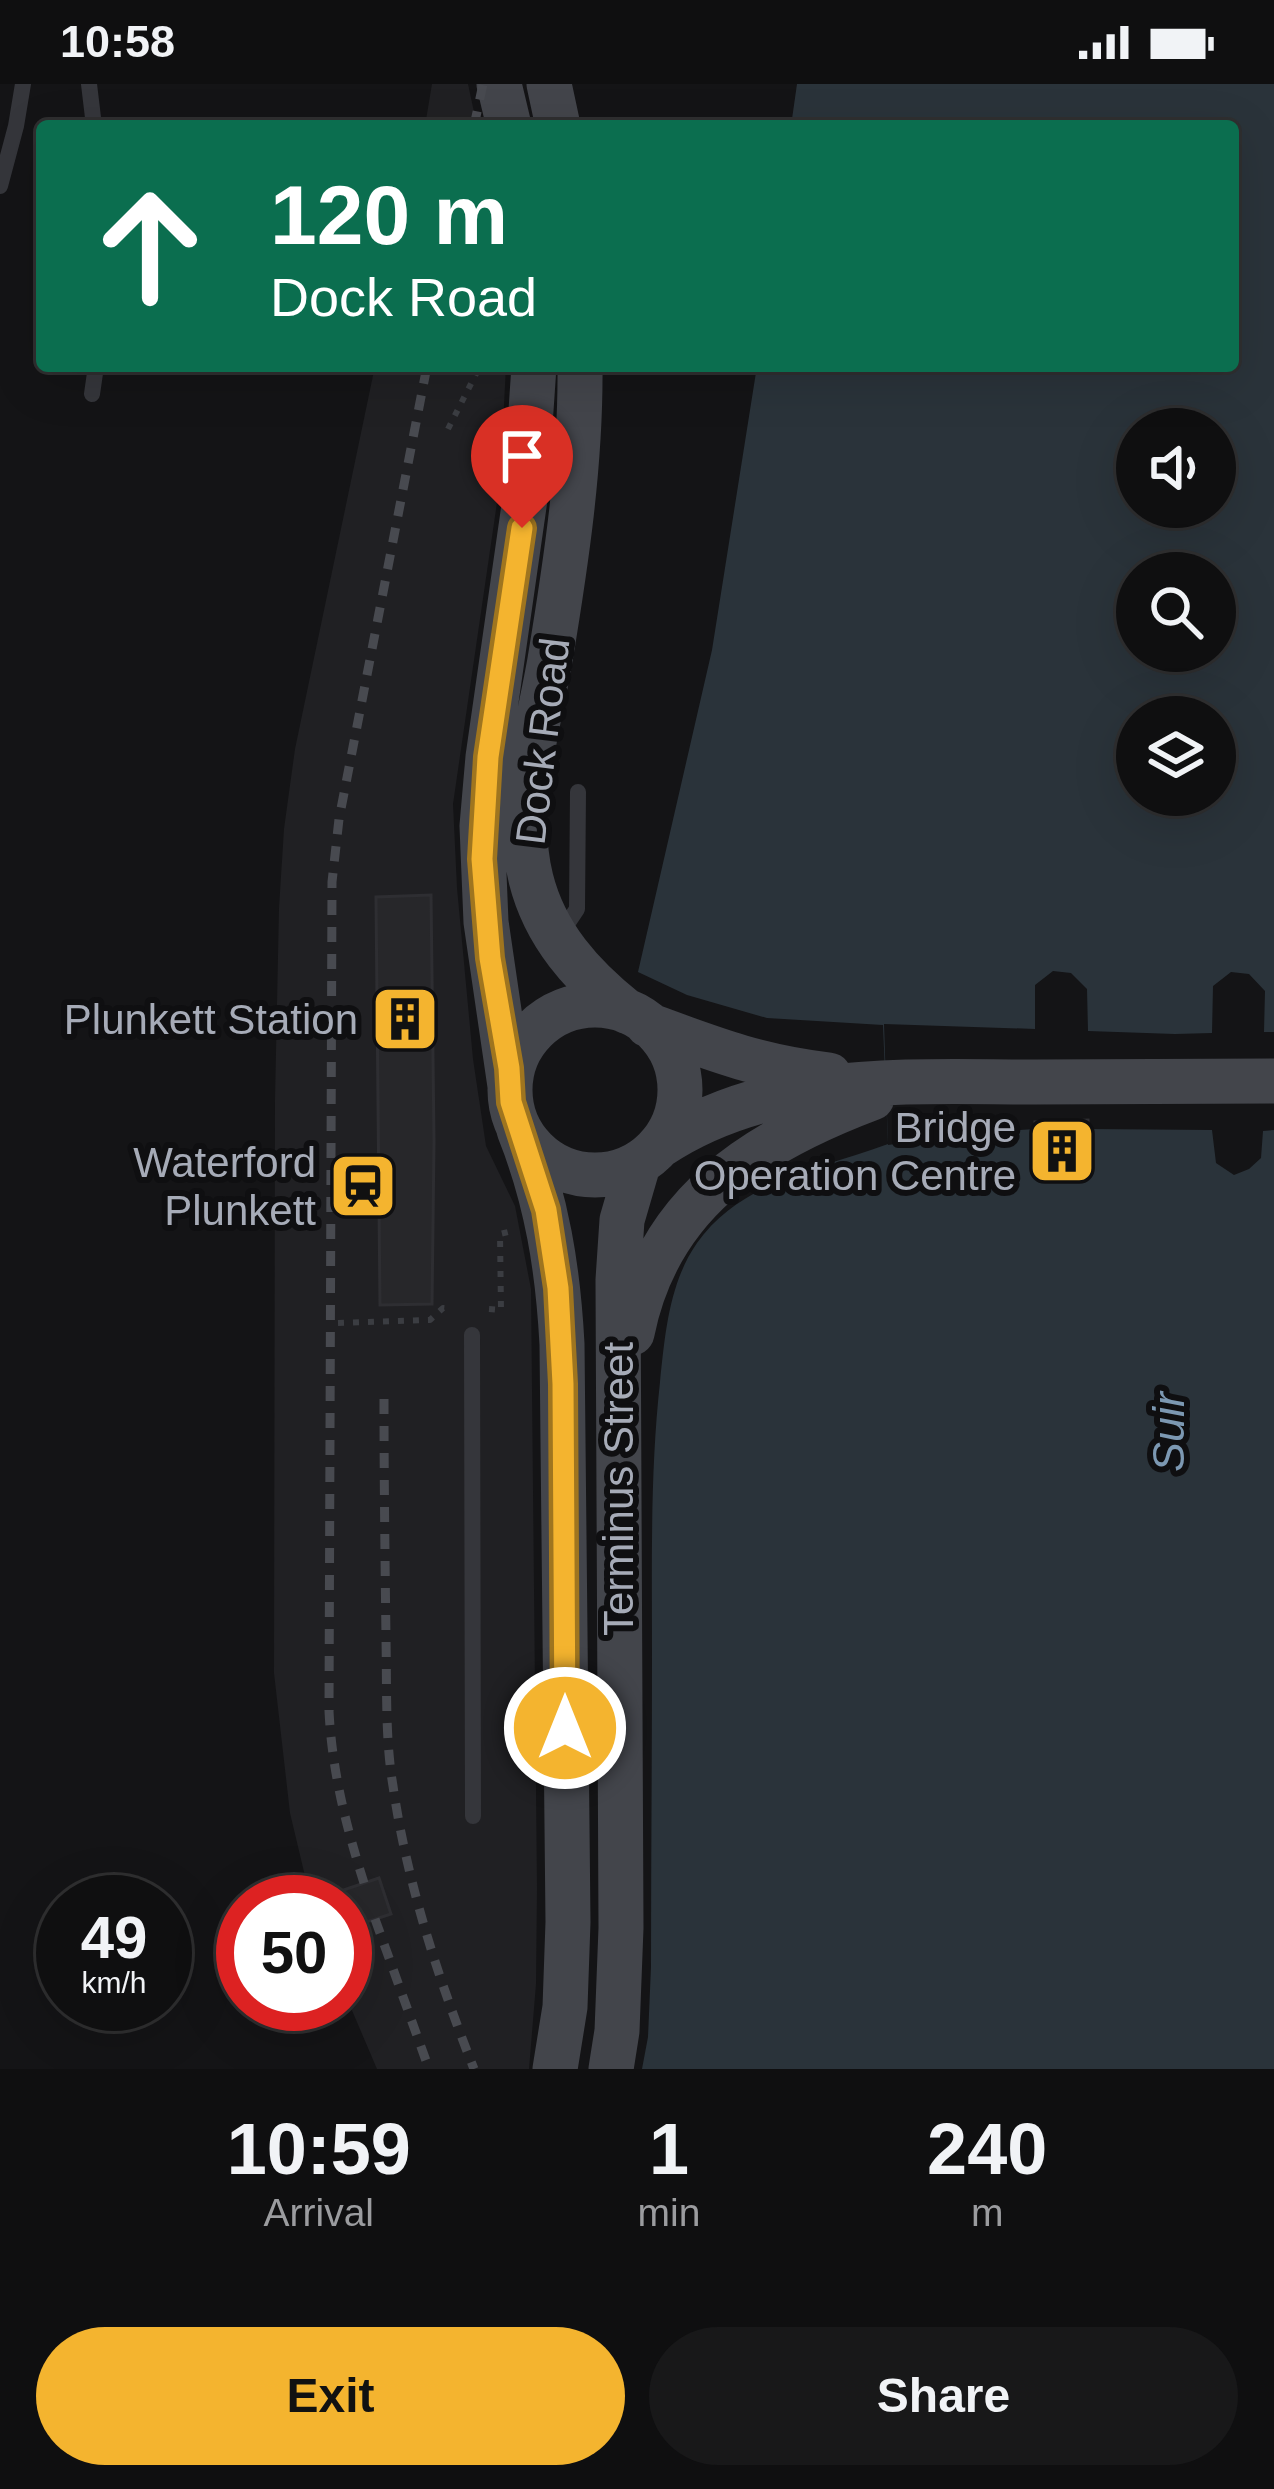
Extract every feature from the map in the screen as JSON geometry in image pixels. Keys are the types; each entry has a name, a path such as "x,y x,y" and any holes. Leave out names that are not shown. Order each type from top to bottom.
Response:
{"main road":[{"path":"500,84 508,120"},
{"path":"549,84 556,120"},
{"name":"Dock Road","path":"580,372 558,606 526,806 526,857 537,900 557,938 624,1007"},
{"name":"Dock Road","path":"508,1065 488,940 482,826 523,518 533,386"},
{"path":"508,1065 512,1070 523,1044 549,1018 599,1005 624,1007 737,1058 783,1069 939,1082"},
{"path":"624,1007 659,1033 678,1068 681,1092 675,1121 649,1156"},
{"path":"508,1065 519,1130 539,1155 561,1169 603,1176 649,1156 695,1124 722,1112 779,1095 842,1086 1274,1081"},
{"path":"619,1432 629,1348 645,1286 664,1244 690,1210 730,1173 790,1135 878,1096 939,1082"},
{"name":"Terminus Street","path":"519,1130 546,1210 556,1272 563,1406 568,1901 565,2007 555,2069"},
{"name":"Terminus Street","path":"614,2050 621,1928 620,1247 627,1198 649,1156"}],"lane":[{"path":"0,186 23,84"},
{"path":"89,84 93,120"},
{"path":"92,394 94,372"},
{"path":"557,938 577,909 578,792"},
{"path":"472,1335 473,1816"}],"path":[{"path":"448,429 477,372"},
{"path":"338,1323 430,1320 443,1308 453,1309"}],"shaded area":[{"path":"432,84 468,84 476,120 426,120"},
{"path":"374,372 506,372 500,482 453,804 473,1059 486,1146 515,1206 531,1289 537,1888 529,2069 377,2069 361,2031 372,2031 372,1875 305,1875 290,1813 274,1673 275,1100 284,829 295,749"}],"water":[{"name":"Suir","path":"797,84 1274,84 1274,2069 642,2069 651,1967 653,1485 662,1364 674,1292 697,1243 736,1204 784,1179 888,1144 883,1025 767,1018 687,995 638,972 712,650 756,372 1239,372 1239,120 792,120"}],"pier":[{"path":"1053,971 1071,973 1087,989 1088,1031 1175,1034 1212,1033 1213,986 1231,972 1249,974 1265,991 1264,1032 1274,1032 1274,1130 1263,1131 1261,1158 1234,1175 1216,1163 1212,1130 1089,1129 1089,1161 1057,1174 1037,1164 1035,1129 888,1145 884,1024 1035,1029 1035,985"}],"building":[{"name":"Plunkett Station","path":"431,895 432,1304 380,1305 376,897"},
{"name":"Bridge Operation Centre","path":"1088,1120 1089,1161 1037,1164 1035,1122"},
{"path":"379,1878 391,1914 372,1920 372,1880"}],"railway":[{"path":"475,120 483,84"},
{"path":"362,1875 341,1798 329,1711 332,882 339,819 426,372"},
{"path":"384,1399 390,1768 415,1894 474,2069"},
{"path":"375,1919 429,2069"}],"place":[{"name":"Plunkett Station","path":"405,1019"},
{"name":"Bridge Operation Centre","path":"1062,1151"},
{"name":"Waterford Plunkett","path":"363,1186"}],"route":[{"path":"522,528 488,757 483,892 511,1102 546,1210 558,1288 565,1728"}]}
